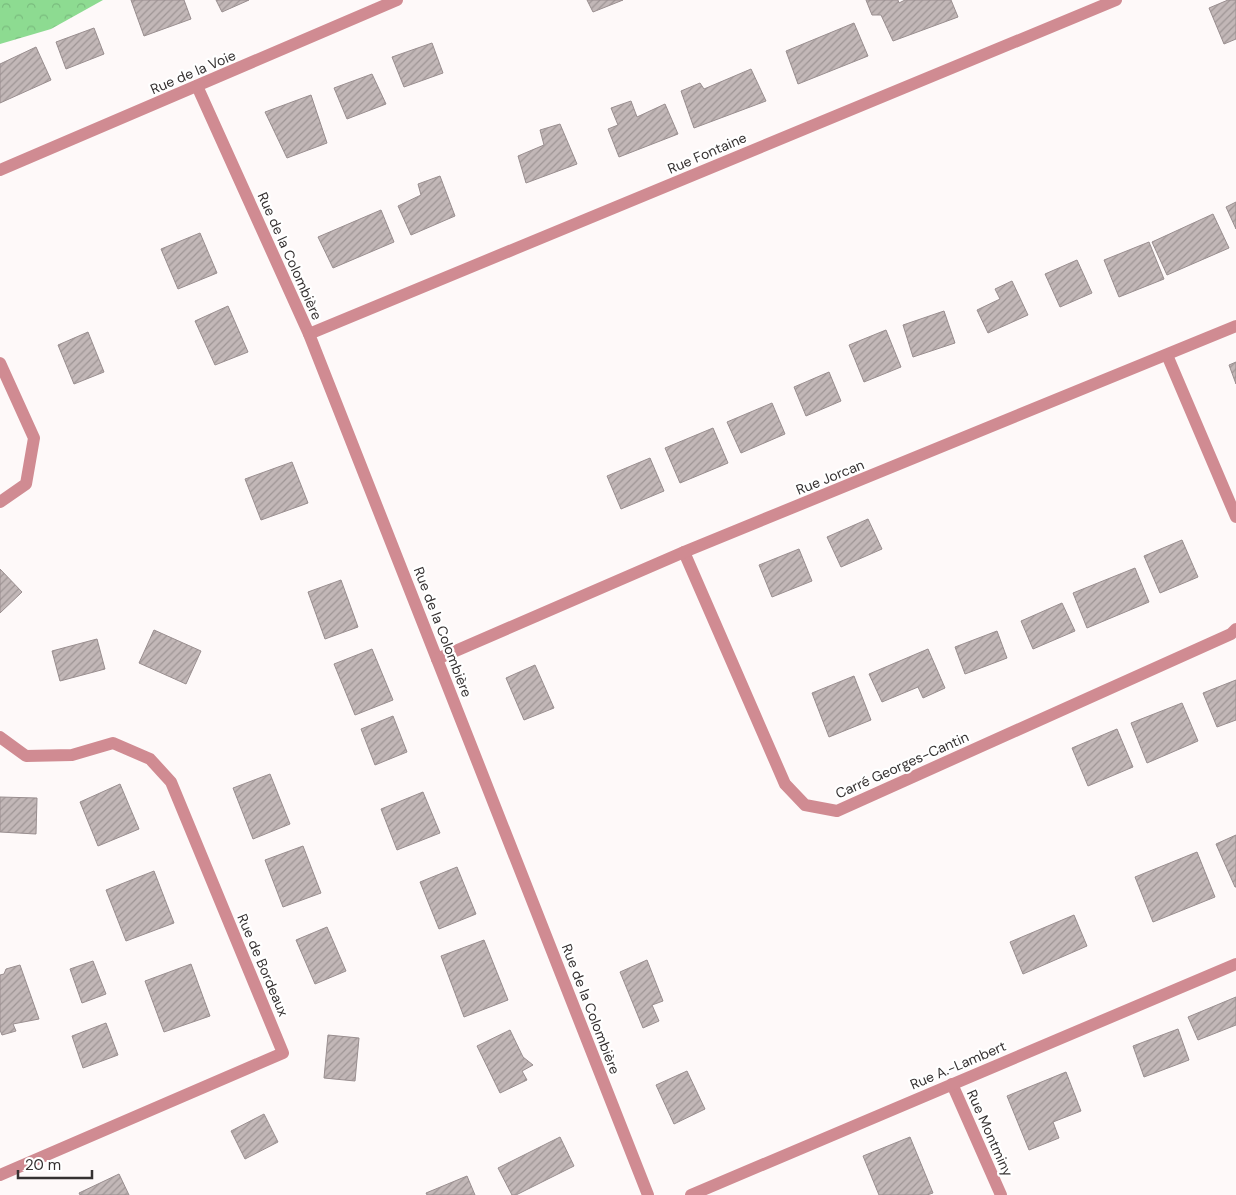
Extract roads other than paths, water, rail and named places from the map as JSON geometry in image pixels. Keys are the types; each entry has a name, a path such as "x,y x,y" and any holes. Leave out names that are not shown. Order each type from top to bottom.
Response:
{"street":[{"name":"Rue de la Voie","path":"0,170 397,0"},
{"name":"Rue Fontaine","path":"309,334 1116,0"},
{"name":"Rue de la Colombière","path":"197,86 309,334 648,1195"},
{"name":"Rue Jorcan","path":"437,659 684,552 1236,326"},
{"path":"1167,355 1236,517"},
{"path":"0,363 34,438 26,484 0,502"},
{"name":"Carré Georges-Cantin","path":"684,552 785,784 806,806 837,811 1231,634 1236,629"},
{"name":"Rue de Bordeaux","path":"0,737 26,756 72,755 113,743 150,759 171,782 283,1053 0,1176"},
{"name":"Rue A.-Lambert","path":"691,1195 1236,964"},
{"name":"Rue Montminy","path":"952,1084 1001,1195"}]}
